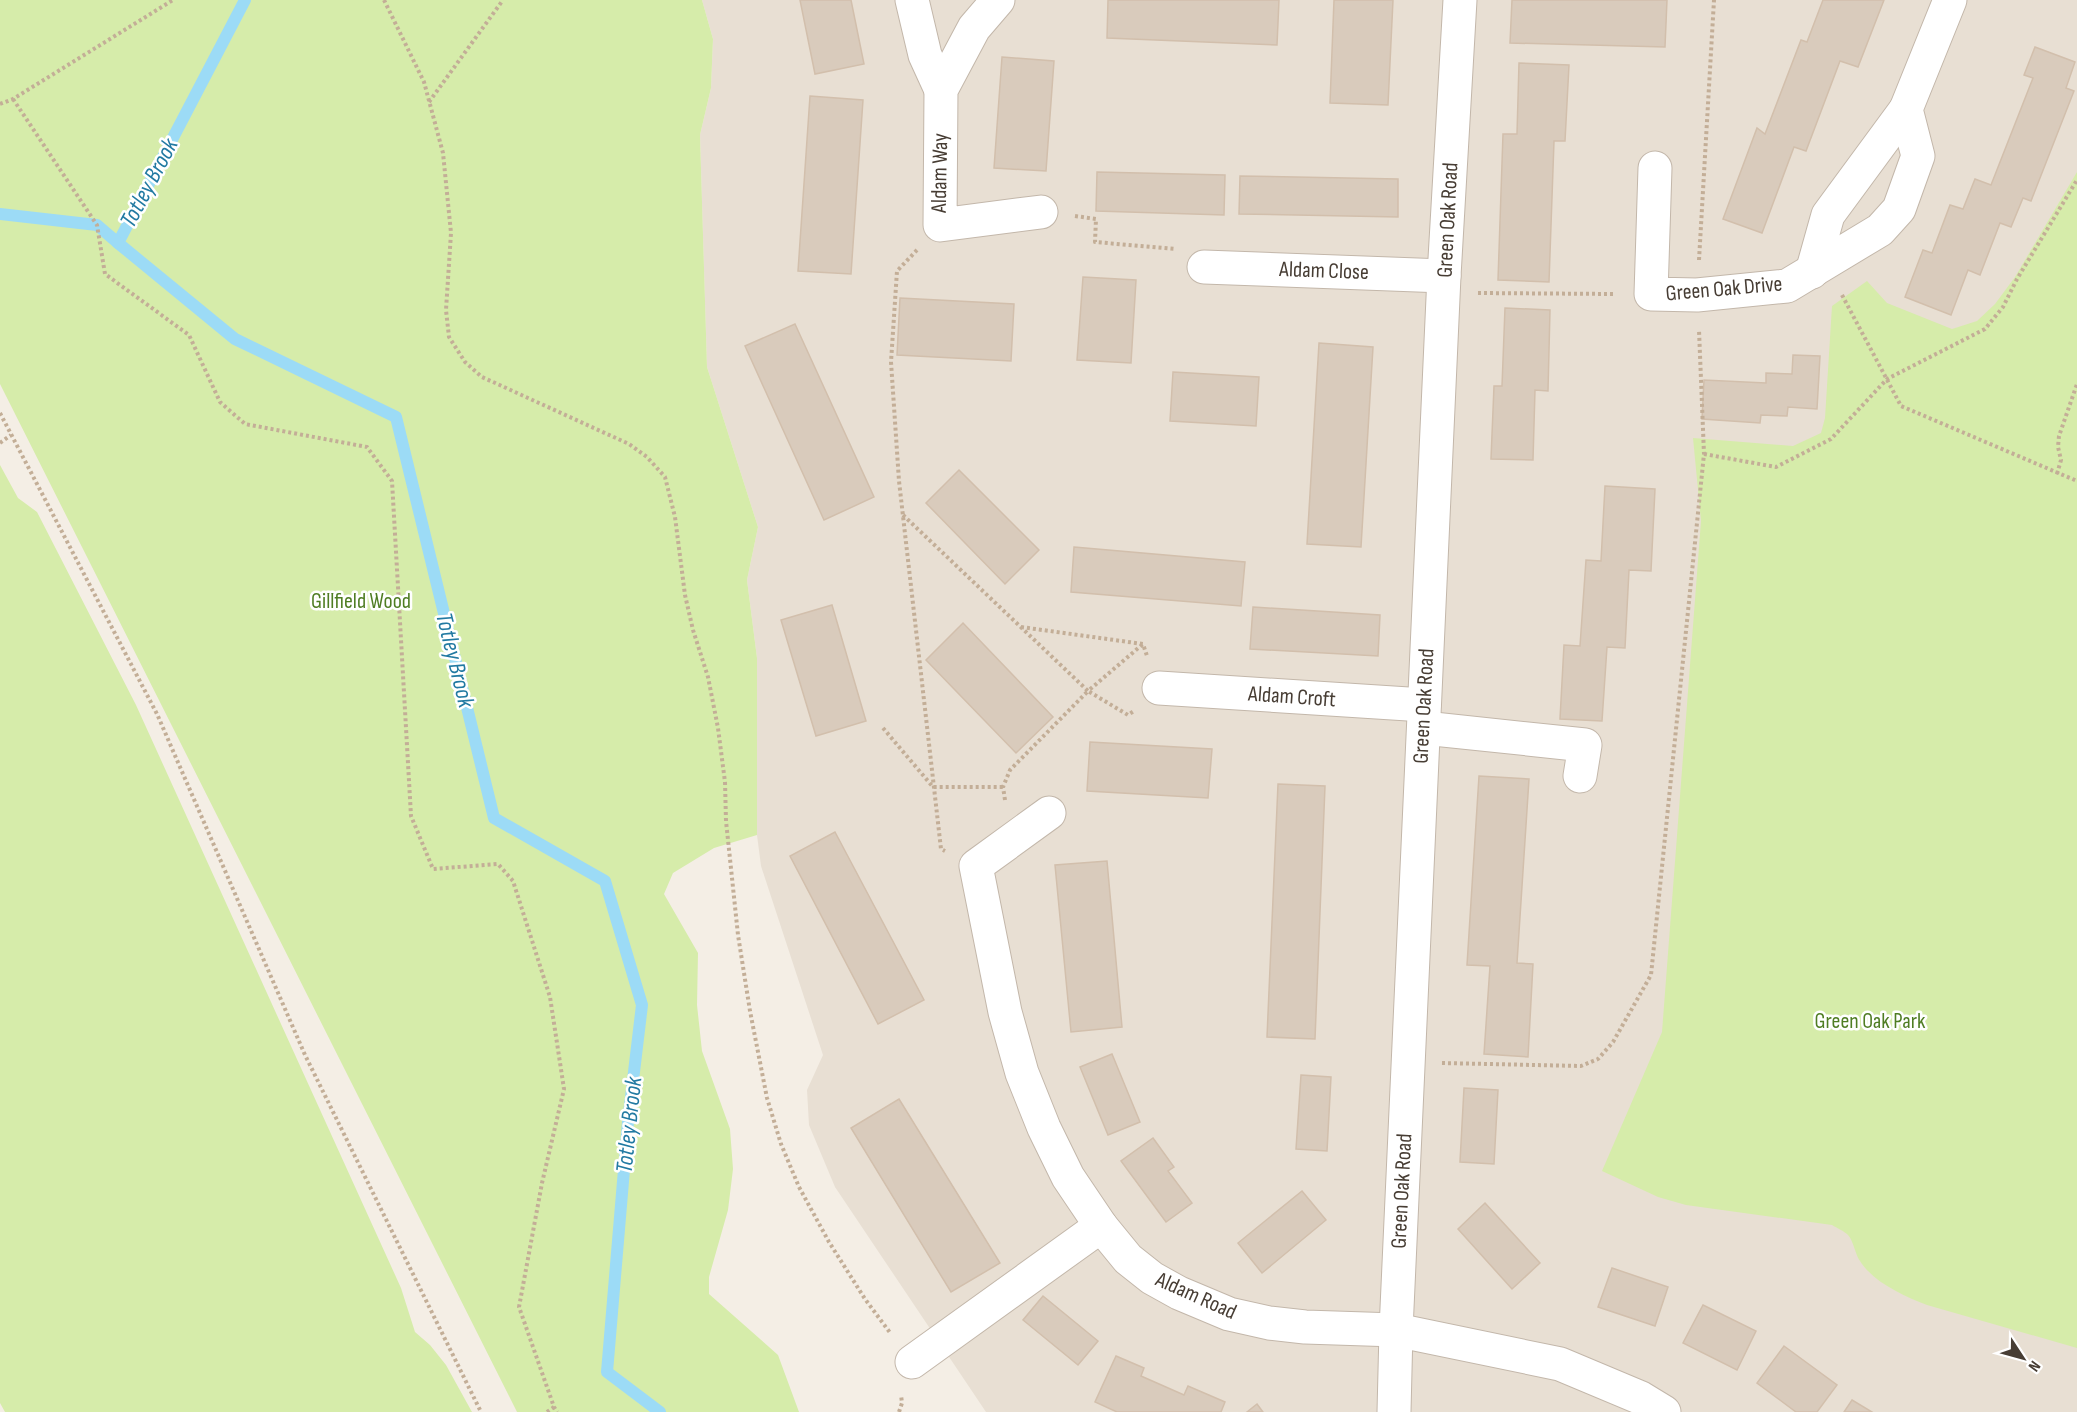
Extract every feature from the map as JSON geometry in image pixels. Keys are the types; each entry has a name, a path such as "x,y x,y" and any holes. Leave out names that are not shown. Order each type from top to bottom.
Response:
{"street":[{"name":"Aldam Way","path":"912,0 926,55 941,90 940,225 1041,212"},
{"name":"Aldam Way","path":"941,90 974,28 998,0"},
{"name":"Green Oak Road","path":"1394,1412 1444,284 1460,0"},
{"name":"Green Oak Drive","path":"1817,269 1828,215 1906,109 1950,0"},
{"name":"Green Oak Drive","path":"1655,168 1651,294 1697,295 1787,286 1880,230 1899,209 1918,156 1906,109"},
{"name":"Aldam Close","path":"1204,267 1444,284"},
{"name":"Aldam Croft","path":"1159,688 1424,716 1585,745 1580,776"},
{"path":"976,866 1049,813"},
{"name":"Aldam Road","path":"976,866 1005,1012 1023,1073 1044,1128 1068,1177 1101,1226 1128,1259 1152,1278 1179,1293 1229,1314 1269,1323 1305,1327 1396,1330 1560,1364 1641,1398 1664,1412"},
{"path":"912,1362 1101,1226"}],"path":[{"path":"0,104 13,99 173,0"},
{"path":"384,0 424,82 443,153 451,234 446,310 449,337 465,362 482,377 629,444 647,458 664,477 675,518 685,595 708,677 718,728 738,935 767,1098 781,1144 794,1176 829,1242 865,1299 912,1362"},
{"path":"429,102 502,0"},
{"path":"1408,1062 1581,1066 1599,1059 1613,1042 1650,975 1704,454 1697,295 1714,0"},
{"path":"13,99 98,225 105,274 189,335 220,402 245,424 366,447 392,481 411,816 433,869 498,864 513,881 550,998 564,1089 542,1183 519,1307 557,1412"},
{"path":"1704,454 1776,467 1831,439 1887,380 1985,329 2003,307 2077,180"},
{"path":"1041,212 1096,219 1095,242 1189,251 1189,267 1204,267"},
{"path":"940,225 897,271 891,362 902,514 941,849 976,866"},
{"path":"1817,269 1846,302 1901,406 2077,481"},
{"path":"1444,284 1651,294"},
{"path":"2057,474 2061,460 2058,447 2059,436 2077,384"},
{"path":"0,413 157,714 305,1055 481,1412"},
{"path":"0,443 11,435"},
{"path":"902,514 1088,691 1128,715 1159,688 1143,644"},
{"path":"1021,627 1143,644"},
{"path":"1011,840 1004,787 1010,770 1088,691 1143,644"},
{"path":"883,728 933,787 1004,787"},
{"path":"547,1412 554,1407"}],"shaded area":[{"path":"702,0 2077,0 2077,1412 986,1412 835,1187 809,1125 807,1090 823,1055 761,866 757,835 757,658 747,580 758,527 707,367 700,135 711,88 713,39"}],"green space":[{"name":"Gillfield Wood","path":"0,0 702,0 713,39 711,88 700,135 707,367 758,527 747,580 757,658 757,835 714,848 673,873 664,894 698,953 697,1005 702,1051 730,1129 733,1169 728,1210 709,1277 709,1294 778,1355 799,1412 517,1412 0,384"},
{"name":"Green Oak Park","path":"2077,172 2077,1348 1927,1305 1899,1293 1866,1269 1858,1258 1848,1235 1832,1225 1686,1205 1658,1197 1602,1171 1662,1032 1701,521 1693,438 1793,446 1821,433 1825,418 1832,306 1867,281 1887,303 1952,329 1977,321 1995,304 2015,277"},
{"path":"0,465 18,498 37,512 136,705 401,1288 415,1332 430,1345 446,1365 472,1412 5,1412 0,1403"}],"building":[{"path":"800,0 851,0 864,64 815,74"},
{"path":"1108,0 1279,0 1277,45 1107,38"},
{"path":"1334,0 1393,0 1388,105 1330,103"},
{"path":"1512,0 1667,0 1665,47 1510,43"},
{"path":"1823,0 1884,0 1858,67 1840,61 1806,151 1794,147 1762,233 1723,219 1757,128 1765,134 1801,40 1807,42"},
{"path":"2035,47 2075,62 2066,88 2074,91 2031,201 2023,198 2011,227 2000,223 1980,275 1968,270 1951,315 1905,297 1923,250 1932,253 1950,205 1963,209 1975,179 1991,185 2033,78 2024,75"},
{"path":"1002,57 1054,61 1046,171 994,168"},
{"path":"1519,63 1569,65 1565,141 1554,141 1549,282 1498,280 1503,134 1517,134"},
{"path":"810,96 863,100 851,274 798,271"},
{"path":"1097,172 1225,175 1224,215 1096,211"},
{"path":"1240,176 1398,179 1398,217 1239,214"},
{"path":"1083,277 1136,280 1131,363 1077,360"},
{"path":"900,298 1014,304 1011,361 897,355"},
{"path":"1505,308 1550,310 1548,391 1535,390 1533,460 1491,459 1494,386 1502,386"},
{"path":"795,324 874,497 824,520 745,346"},
{"path":"1319,343 1373,347 1361,547 1307,544"},
{"path":"1793,355 1820,356 1817,409 1788,407 1787,416 1761,415 1760,423 1702,419 1704,380 1766,383 1766,373 1792,374"},
{"path":"1173,372 1259,377 1256,426 1170,421"},
{"path":"959,470 1039,550 1005,584 926,503"},
{"path":"1605,486 1655,489 1651,571 1629,570 1625,648 1607,647 1602,721 1560,719 1564,645 1580,646 1586,560 1601,561"},
{"path":"1074,547 1245,562 1241,606 1071,592"},
{"path":"832,605 866,721 816,736 781,620"},
{"path":"1253,607 1380,615 1378,656 1250,649"},
{"path":"963,623 1053,717 1016,753 926,660"},
{"path":"1090,742 1212,749 1208,798 1087,791"},
{"path":"1479,776 1529,779 1517,963 1533,964 1528,1057 1484,1054 1490,966 1467,965"},
{"path":"1278,784 1325,786 1315,1039 1267,1037"},
{"path":"835,832 924,1000 878,1024 790,856"},
{"path":"1107,861 1122,1027 1071,1032 1055,865"},
{"path":"1112,1054 1140,1122 1108,1135 1080,1067"},
{"path":"1301,1075 1331,1077 1327,1151 1296,1149"},
{"path":"1464,1088 1498,1090 1494,1164 1460,1162"},
{"path":"899,1099 1000,1263 951,1292 851,1128"},
{"path":"1153,1138 1174,1167 1168,1171 1192,1203 1166,1222 1121,1161"},
{"path":"1302,1191 1326,1220 1262,1273 1238,1243"},
{"path":"1485,1203 1540,1263 1512,1289 1458,1229"},
{"path":"1612,1268 1668,1287 1655,1326 1598,1307"},
{"path":"1043,1296 1098,1341 1078,1365 1023,1320"},
{"path":"1703,1305 1756,1331 1737,1370 1683,1343"},
{"path":"1784,1346 1837,1385 1817,1412 1796,1412 1757,1383"},
{"path":"1116,1356 1144,1368 1141,1376 1184,1395 1188,1386 1225,1402 1221,1412 1117,1412 1095,1402"},
{"path":"1852,1400 1872,1412 1844,1412"},
{"path":"1257,1404 1263,1412 1247,1412"}],"waterway":[{"name":"Totley Brook","path":"245,0 118,243 235,339 396,417 494,818 605,881 642,1005 628,1122 607,1372 660,1412"},
{"path":"0,214 97,225 118,243"}]}
